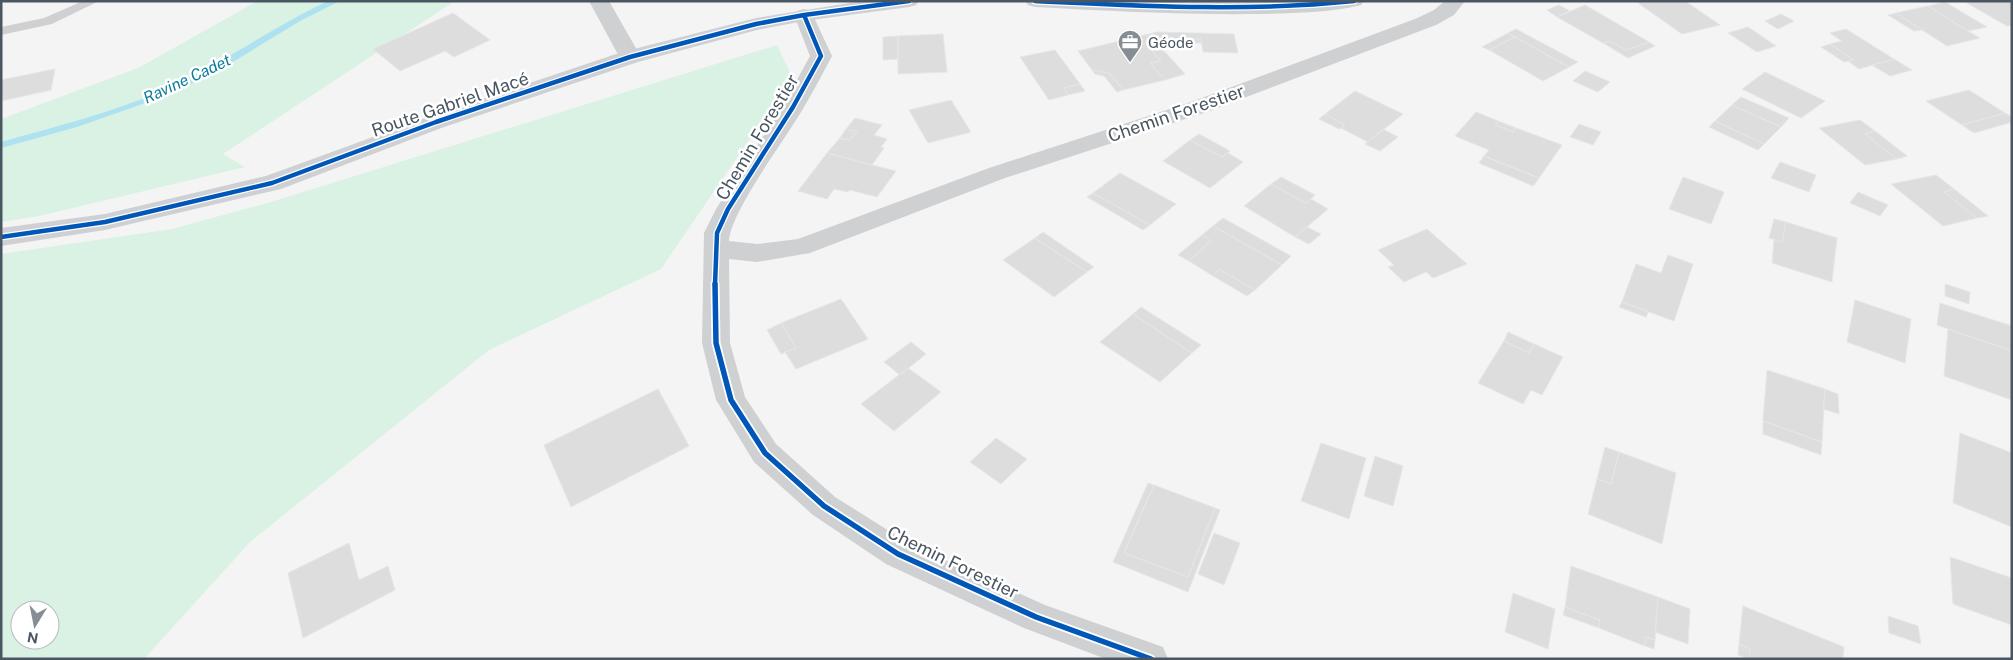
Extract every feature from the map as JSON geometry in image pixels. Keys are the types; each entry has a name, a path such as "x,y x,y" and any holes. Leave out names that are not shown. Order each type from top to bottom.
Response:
{"main road":[{"name":"Route Gabriel Macé","path":"1,237 105,222 272,183 436,122 630,57 756,24 804,15 909,1"},
{"path":"1035,1 1217,8 1345,2"}],"street":[{"path":"599,1 630,57"},
{"name":"Chemin Forestier","path":"717,249 757,253 802,247 997,173 1199,106 1411,28 1438,16 1452,6 1455,1"},
{"name":"Chemin Forestier","path":"804,15 821,56 793,107 728,209 718,233 716,343 731,400 765,453 824,506 898,554 1036,617 1151,659"}],"lane":[{"path":"1,31 48,22 93,1"}],"green space":[{"path":"258,1 455,1 223,154 245,167 39,216 1,222 1,119 138,68"},
{"path":"777,45 792,77 661,269 489,350 250,542 144,659 1,659 1,254 172,229 271,202"}],"building":[{"path":"1644,1 1685,1 1720,25 1682,34 1638,3"},
{"path":"1974,1 2012,1 2012,25 2007,26 1967,3"},
{"path":"1945,2 1987,27 1968,31 1928,6"},
{"path":"1559,5 1570,11 1557,17 1547,10"},
{"path":"1585,5 1649,42 1626,50 1610,41 1603,43 1557,17"},
{"path":"1928,6 1980,38 1947,46 1896,13"},
{"path":"453,13 490,40 454,57 445,51 400,71 373,49"},
{"path":"1896,13 1922,30 1914,31 1888,15"},
{"path":"1781,14 1794,21 1778,29 1765,21"},
{"path":"1748,27 1776,46 1757,52 1728,33"},
{"path":"1516,29 1578,62 1569,67 1508,33"},
{"path":"1846,29 1894,59 1859,69 1848,61 1854,60 1830,44 1842,41 1830,33"},
{"path":"1157,32 1234,34 1238,53 1203,52 1201,39 1163,39 1145,42 1161,61 1150,63 1165,80 1123,90 1109,73 1092,70 1078,51"},
{"path":"1508,33 1515,37 1489,50 1482,47"},
{"path":"943,34 947,72 898,74 898,36"},
{"path":"898,36 898,59 883,60 883,37"},
{"path":"1515,37 1569,67 1543,81 1489,50"},
{"path":"1163,39 1201,39 1202,43 1157,43 1185,74 1165,80 1150,63 1161,61 1145,42"},
{"path":"1610,41 1626,50 1649,42 1655,46 1628,58 1603,43"},
{"path":"1830,44 1854,60 1844,62 1821,47"},
{"path":"1055,50 1080,84 1064,88 1068,95 1049,100 1020,57"},
{"path":"1894,59 1912,70 1890,76 1872,65"},
{"path":"55,69 51,90 1,101 1,80"},
{"path":"1092,70 1109,73 1123,90 1117,92 1104,76 1095,74"},
{"path":"1585,71 1610,82 1598,92 1573,81"},
{"path":"1765,72 1825,101 1801,118 1742,89"},
{"path":"1080,84 1085,91 1068,95 1064,88"},
{"path":"1969,90 2005,113 1962,125 1926,101"},
{"path":"1355,91 1403,114 1368,142 1341,128 1345,125 1325,114"},
{"path":"1741,97 1789,118 1781,127 1732,105"},
{"path":"951,100 971,132 928,143 909,110"},
{"path":"1732,105 1781,127 1764,144 1715,121"},
{"path":"1476,112 1498,121 1495,125 1513,132 1516,128 1562,145 1539,178 1484,156 1489,150 1455,136"},
{"path":"2005,113 2012,117 2012,122 1974,133 1962,125"},
{"path":"1325,114 1345,125 1339,129 1319,119"},
{"path":"855,118 882,125 874,135 887,139 881,147 884,148 872,165 827,153 840,138 850,140 857,132 846,129"},
{"path":"1860,120 1875,131 1865,134 1897,159 1865,165 1819,128"},
{"path":"1498,121 1516,128 1513,132 1495,125"},
{"path":"1715,121 1764,144 1758,150 1709,127"},
{"path":"1579,124 1601,132 1593,145 1570,137"},
{"path":"846,129 857,132 850,140 840,138"},
{"path":"1383,129 1398,137 1380,151 1365,144"},
{"path":"1875,131 1907,156 1897,159 1865,134"},
{"path":"1199,134 1230,151 1222,157 1190,140"},
{"path":"1190,140 1222,157 1228,153 1243,162 1210,188 1163,161"},
{"path":"827,153 896,171 877,197 850,190 848,192 834,189 827,199 798,191"},
{"path":"1484,156 1539,178 1533,186 1479,163"},
{"path":"1780,162 1816,175 1809,192 1771,178"},
{"path":"1120,173 1176,204 1150,225 1093,193"},
{"path":"1936,175 1954,189 1944,192 1977,218 1943,226 1891,184"},
{"path":"1281,177 1315,195 1306,203 1271,184"},
{"path":"1683,177 1724,192 1711,224 1669,209"},
{"path":"1271,184 1306,203 1311,199 1328,209 1295,237 1244,206"},
{"path":"1954,189 1988,216 1977,218 1944,192"},
{"path":"1858,192 1888,205 1880,216 1850,203"},
{"path":"1093,193 1150,225 1143,230 1087,197"},
{"path":"1223,218 1291,256 1282,265 1213,226"},
{"path":"1774,219 1786,222 1782,242 1769,238"},
{"path":"1786,222 1837,238 1832,282 1772,263 1774,240 1782,242"},
{"path":"1213,226 1282,265 1255,290 1219,269 1213,276 1189,261 1211,241 1202,235"},
{"path":"1307,227 1321,234 1309,244 1295,237"},
{"path":"1427,229 1467,264 1433,278 1426,272 1404,282 1388,267 1394,265 1378,250"},
{"path":"1043,232 1094,267 1087,272 1035,238"},
{"path":"1202,235 1211,241 1189,261 1178,255"},
{"path":"1035,238 1087,272 1054,297 1003,260"},
{"path":"1668,255 1693,264 1674,321 1622,302 1636,264 1661,273"},
{"path":"1219,269 1255,290 1247,296 1213,276"},
{"path":"1945,284 1970,292 1969,304 1945,296"},
{"path":"841,299 868,339 796,369 785,352 796,348 781,323"},
{"path":"1855,300 1911,319 1905,363 1847,342"},
{"path":"1622,302 1648,312 1646,317 1619,307"},
{"path":"1940,303 2012,326 2012,351 1937,325"},
{"path":"1141,307 1201,345 1192,353 1133,314"},
{"path":"1133,314 1192,353 1160,382 1100,342"},
{"path":"781,323 796,348 781,354 767,330"},
{"path":"1948,329 2012,351 2012,400 1944,376"},
{"path":"1508,332 1534,344 1529,353 1504,341"},
{"path":"1504,341 1529,353 1534,344 1563,357 1542,395 1531,390 1523,404 1478,383"},
{"path":"911,342 926,354 900,375 884,362"},
{"path":"908,368 941,392 894,431 861,404"},
{"path":"1767,370 1825,389 1822,442 1763,421"},
{"path":"658,389 689,446 571,507 544,445"},
{"path":"1825,389 1838,394 1839,414 1823,409"},
{"path":"1763,421 1822,442 1821,455 1763,434"},
{"path":"1960,433 2012,453 2012,527 1953,503"},
{"path":"996,438 1027,459 1001,484 970,462"},
{"path":"1321,443 1366,458 1349,519 1301,501"},
{"path":"1605,447 1619,452 1611,484 1597,479"},
{"path":"1619,452 1676,473 1662,544 1588,514 1597,479 1611,484"},
{"path":"1375,456 1403,466 1393,506 1364,496"},
{"path":"1148,483 1154,485 1124,553 1188,577 1215,508 1220,510 1188,592 1113,562"},
{"path":"1154,485 1215,508 1188,577 1124,553"},
{"path":"1214,533 1240,543 1224,585 1198,574"},
{"path":"349,543 359,580 388,566 395,590 303,638 288,573"},
{"path":"1950,557 2012,578 2012,625 1953,604"},
{"path":"1571,566 1658,597 1655,640 1646,637 1645,646 1599,628 1600,620 1565,607"},
{"path":"1513,593 1555,609 1548,649 1505,632"},
{"path":"1658,597 1690,609 1688,644 1655,632"},
{"path":"1743,606 1844,647 1843,659 1749,659 1750,649 1739,644"},
{"path":"1565,607 1600,620 1599,628 1563,615"},
{"path":"1888,616 1918,626 1921,644 1889,633"},
{"path":"1646,637 1655,640 1654,649 1645,646"},
{"path":"1739,644 1750,649 1749,659 1738,655"}],"waterway":[{"name":"Ravine Cadet","path":"1,145 73,125 167,92 225,63 297,19 336,1"}],"cycle path":[{"path":"1,237 105,222 272,183 436,122 630,57 756,24 804,15 909,1"},
{"path":"1035,1 1194,8 1274,7 1354,1"},
{"path":"804,15 821,56 793,107 728,209 717,233 716,343 731,400 765,453 824,506 898,554 1036,617 1151,659"}],"place":[{"name":"Géode","path":"1130,63"}]}
